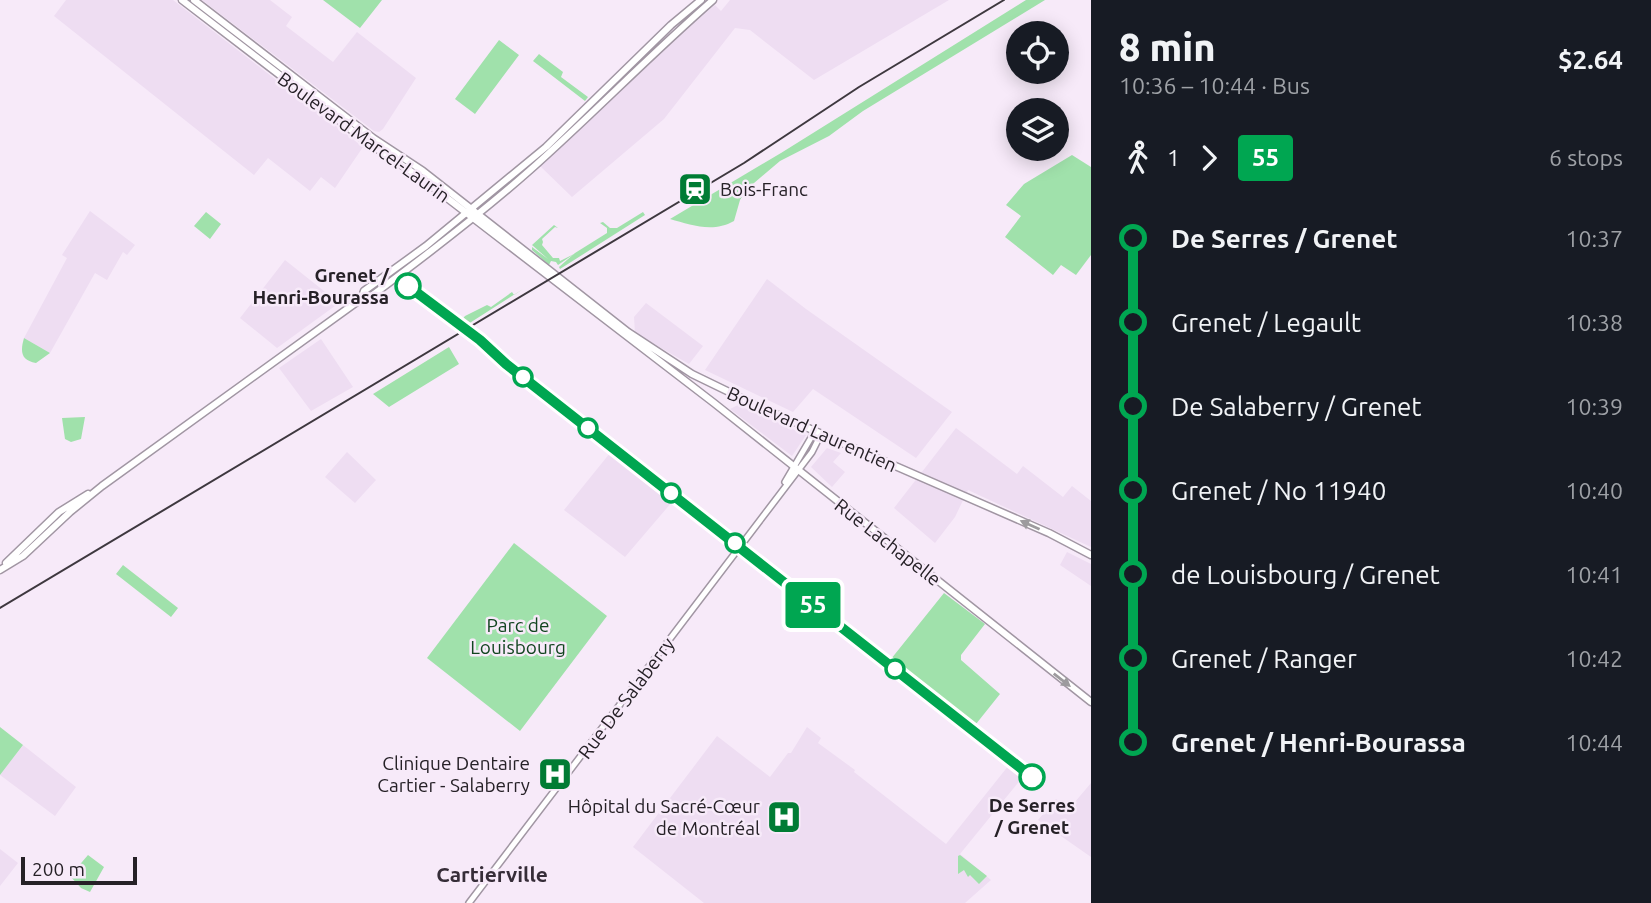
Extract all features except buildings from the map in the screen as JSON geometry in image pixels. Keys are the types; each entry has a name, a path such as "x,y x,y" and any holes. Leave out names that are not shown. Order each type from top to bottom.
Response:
{"main road":[{"name":"Boulevard Marcel-Laurin","path":"182,0 368,143 455,201 548,273"},
{"name":"Boulevard Marcel-Laurin","path":"194,0 373,138 417,166 455,201"},
{"path":"0,570 23,555 102,486 360,299 370,297 459,229 485,197 546,147 671,25 701,0"},
{"path":"360,299 364,291 451,226 488,206 548,154 670,37 713,0"},
{"path":"451,226 455,201 485,197"},
{"path":"459,229 488,227 488,206"},
{"name":"Rue Lachapelle","path":"548,273 1091,702"},
{"name":"Boulevard Laurentien","path":"548,273 628,332 692,374 1041,530 1091,555"},
{"name":"Rue De Salaberry","path":"469,903 781,491 818,432"}],"shaded area":[{"path":"66,0 173,0 363,147 335,188 321,177 310,191 268,158 254,175 54,16"},
{"path":"202,0 270,0 292,17 286,26 333,62 357,32 416,78 383,129 374,131"},
{"path":"730,0 949,0 814,80 750,30 735,28 664,119 572,197 540,166 695,22 715,5 721,11"},
{"path":"90,211 135,245 127,255 123,252 107,280 95,273 50,353 24,338 67,258 62,255"},
{"path":"285,260 339,303 277,348 240,318"},
{"path":"767,279 952,412 916,458 813,389 793,412 705,370"},
{"path":"646,303 703,346 689,364 635,333 634,317"},
{"path":"321,339 353,387 311,411 279,368"},
{"path":"738,405 806,435 792,456 730,409"},
{"path":"956,428 1017,474 1023,466 1063,497 1072,486 1091,501 1091,547 968,490 955,517 935,543 894,508"},
{"path":"827,448 841,453 833,462 845,472 832,487 811,467"},
{"path":"347,452 376,480 355,503 325,477"},
{"path":"610,453 672,502 625,557 564,510"},
{"path":"1067,552 1091,564 1091,586 1060,565"},
{"name":"Hôpital du Sacré-Cœur de Montréal","path":"807,727 821,738 818,743 946,844 1009,765 1022,775 960,854 991,880 965,903 704,903 633,847 717,736 770,777 788,753 791,753"},
{"path":"23,745 76,787 55,816 0,775"},
{"path":"1091,783 1091,857 1038,820 1056,799 1069,809"},
{"path":"0,849 18,863 0,886"}],"green space":[{"path":"323,0 382,0 360,28"},
{"path":"1026,0 1045,0 1011,21 1006,21 1006,24 863,111 829,136 780,161 747,189 740,200 734,221 710,227 670,219"},
{"path":"499,40 519,55 475,114 455,99"},
{"path":"539,54 563,72 561,77 588,97 585,101 533,61"},
{"path":"1072,155 1091,167 1091,255 1076,275 1061,265 1053,275 1005,237 1021,216 1006,205 1024,184 1062,161 1069,161"},
{"path":"206,212 221,224 210,239 194,226"},
{"path":"643,212 645,215 560,269 575,253 607,233 607,228 600,223 617,228"},
{"path":"554,225 558,228 555,227 542,239 542,245 553,258 559,258 560,261 574,254 558,265 551,261 549,265 532,250 532,247 548,259 532,245"},
{"path":"512,292 514,295 465,326 460,322 465,316 487,305 491,307"},
{"path":"24,338 50,353 36,363 27,360 22,351"},
{"path":"449,347 459,364 389,407 373,394"},
{"path":"85,417 81,439 71,442 65,439 62,418"},
{"name":"Parc de Louisbourg","path":"514,543 607,616 520,731 427,658"},
{"path":"123,565 178,608 171,617 116,574"},
{"path":"944,593 985,624 961,655 961,660 1000,694 976,724 891,659"},
{"path":"0,727 23,745 0,775"},
{"path":"88,855 104,867 90,892 81,888 70,876"},
{"path":"960,855 987,876 979,884 970,875 968,877 964,870 958,874"}],"tram line":[{"path":"0,608 744,163 859,87 1004,0"}],"bus line":[{"name":"55","path":"408,286 447,314 506,364 1032,777"}],"place":[{"name":"Bois-Franc","path":"695,189"},
{"name":"Grenet / Henri-Bourassa","path":"408,286"},
{"name":"Clinique Dentaire Cartier - Salaberry","path":"555,774"},
{"name":"De Serres / Grenet","path":"1032,777"},
{"name":"Hôpital du Sacré-Cœur de Montréal","path":"784,817"}],"district":[{"name":"Cartierville","path":"492,875"}]}
